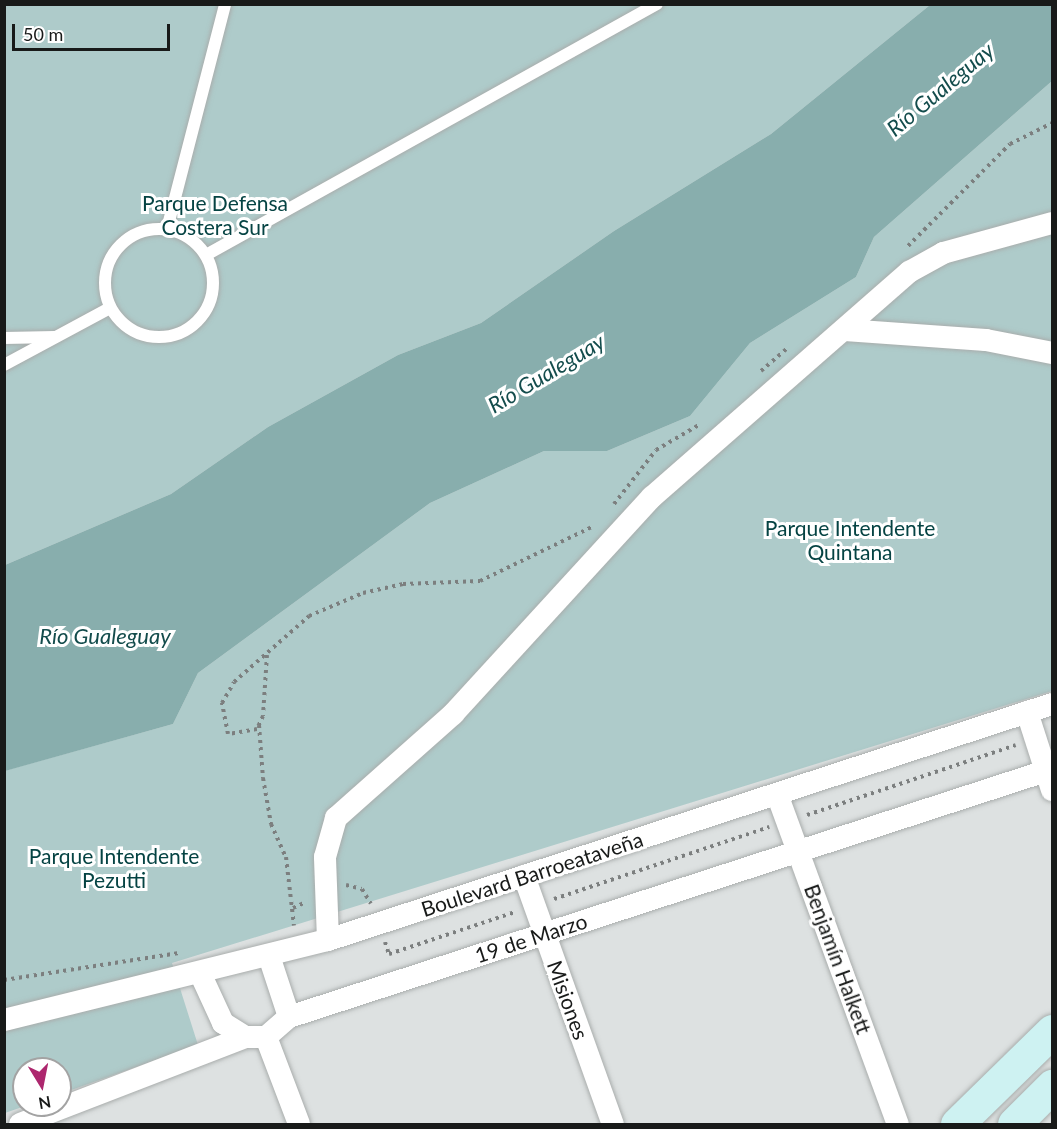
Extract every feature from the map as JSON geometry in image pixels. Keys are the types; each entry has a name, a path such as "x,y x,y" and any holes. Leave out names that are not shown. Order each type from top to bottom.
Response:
{"main road":[{"path":"957,1125 1053,1030"},
{"path":"1014,1125 1053,1086"}],"street":[{"path":"328,940 325,857 336,818 453,714 652,497 909,272 943,253 1053,223"},
{"path":"845,330 986,340 1053,353"},
{"name":"Boulevard Barroeataveña","path":"4,1020 328,940 1053,704"},
{"path":"1027,712 1050,777"},
{"name":"19 de Marzo","path":"20,1125 256,1037 289,1017 798,851 1050,777"},
{"name":"Benjamín Halkett","path":"777,794 891,1122"},
{"name":"Misiones","path":"524,876 613,1125"},
{"path":"269,956 289,1017"},
{"path":"200,973 223,1023 256,1037 299,1125"}],"lane":[{"path":"168,229 225,4"},
{"path":"206,255 657,4"},
{"path":"168,229 183,234 206,255 214,289 209,306 186,331 169,337 135,332 110,308 105,275 115,252 134,234 168,229"},
{"path":"4,364 110,308"},
{"path":"4,338 59,336"}],"path":[{"path":"905,249 1010,144 1053,123"},
{"path":"754,379 775,354 801,341"},
{"path":"610,511 634,473 657,450 705,420"},
{"path":"259,725 242,735 228,734 222,704 234,682 267,655 285,632 334,604 403,584 480,581 598,524"},
{"path":"267,655 259,725 271,824 286,857 295,924 291,931"},
{"path":"4,980 115,959 187,952"}],"green space":[{"name":"Parque Defensa Costera Sur","path":"5,5 930,5 771,134 614,231 481,323 398,355 268,427 171,494 5,565"},
{"name":"Parque Intendente Quintana","path":"1052,81 1052,691 172,963 198,1045 72,1090 72,1057 12,1057 12,1111 5,1113 4,771 173,724 198,673 430,503 544,451 607,451 690,416 750,343 856,277 874,237"}],"water":[{"name":"Río Gualeguay","path":"930,5 1052,5 1052,81 874,237 856,277 750,343 690,416 607,451 544,451 430,503 198,673 173,724 5,771 5,565 171,494 268,427 398,355 481,323 614,231 771,134"}],"park label":[{"name":"Parque Intendente Pezutti","path":"114,868"}]}
